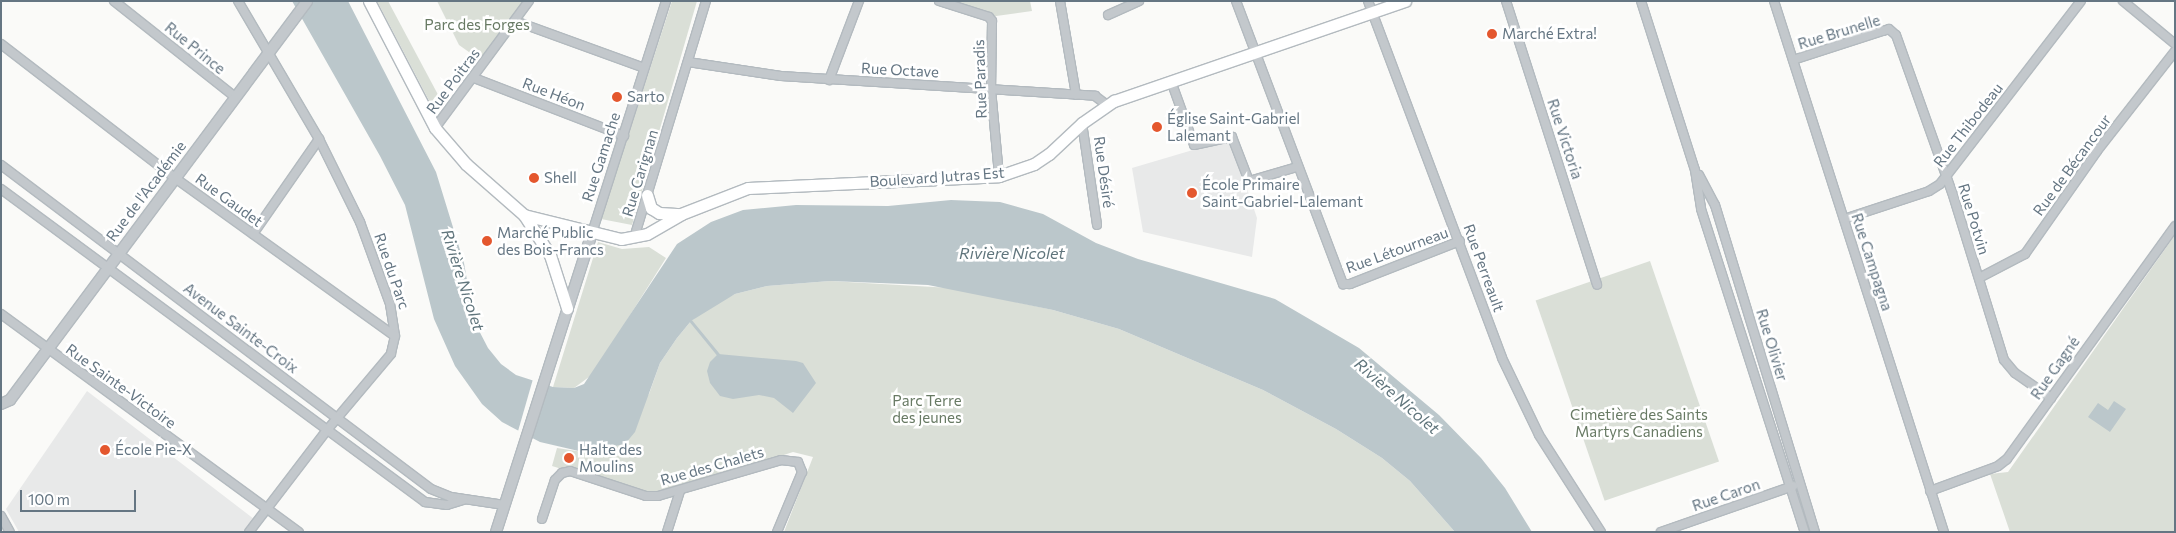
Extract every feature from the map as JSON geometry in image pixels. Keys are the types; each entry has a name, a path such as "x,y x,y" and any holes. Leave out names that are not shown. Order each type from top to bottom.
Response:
{"main road":[{"path":"369,1 434,128 447,145 524,215 550,255 567,308"},
{"name":"Boulevard Jutras Est","path":"524,215 592,233 634,238 660,228 681,214 748,188 999,176 1034,164 1049,154 1082,124 1107,105 1255,52 1370,7 1405,1"},
{"path":"647,195 651,208 659,214 681,214"}],"street":[{"name":"Rue Prince","path":"114,1 235,97"},
{"name":"Rue du Parc","path":"238,1 319,139 360,222 390,304 396,336"},
{"name":"Rue de l'Académie","path":"1,411 5,402 47,350 307,1"},
{"name":"Rue Poitras","path":"434,128 474,78 529,1"},
{"name":"Rue Gamache","path":"504,505 666,1"},
{"name":"Rue Carignan","path":"634,238 706,1"},
{"path":"829,80 859,1"},
{"path":"939,1 958,4"},
{"path":"1060,1 1076,95"},
{"path":"1108,15 1128,4 1140,1"},
{"path":"1172,81 1192,143 1197,145 1232,137 1248,180 1254,181 1298,167 1236,1"},
{"name":"Rue Victoria","path":"1506,1 1597,285"},
{"name":"Rue Olivier","path":"1641,1 1696,170 1714,205 1815,532"},
{"name":"Rue Campagna","path":"1774,1 1944,532"},
{"name":"Rue Thibodeau","path":"1844,219 1929,191 1946,176 2081,1"},
{"path":"2123,1 2175,44"},
{"name":"Rue Paradis","path":"958,4 989,17 992,21 991,89 999,176"},
{"name":"Rue Perreault","path":"1370,7 1460,241 1502,358 1526,412 1601,532"},
{"path":"515,21 644,68"},
{"name":"Rue Brunelle","path":"1793,60 1883,31 1892,32"},
{"name":"Rue Potvin","path":"1892,32 1946,176 2008,368 2051,398"},
{"name":"Rue Gaudet","path":"1,44 175,178 396,336"},
{"name":"Rue de Bécancour","path":"1978,278 2025,254 2097,151 2175,51"},
{"name":"Rue Octave","path":"688,62 747,72 829,80 1095,96 1107,105"},
{"name":"Rue Héon","path":"474,78 624,136"},
{"name":"Rue Désiré","path":"1082,124 1097,225"},
{"path":"253,234 319,139"},
{"name":"Avenue Sainte-Croix","path":"1,165 338,417 431,489 450,497 504,505"},
{"name":"Rue Létourneau","path":"1298,167 1343,284 1350,284 1460,241"},
{"name":"Rue Olivier","path":"1696,170 1701,209 1805,532"},
{"name":"Avenue Sainte-Croix","path":"1,189 425,502 447,505 470,499"},
{"name":"Rue Gagné","path":"1930,491 1998,466 2008,459 2175,226"},
{"name":"Rue Sainte-Victoire","path":"1,314 47,350 299,532"},
{"path":"249,532 327,430 391,354 396,336"},
{"name":"Rue des Chalets","path":"542,519 557,476 570,471 646,496 680,491 781,460 798,462 803,467 777,532"},
{"name":"Rue Caron","path":"1661,532 1800,483"},
{"path":"667,532 680,491"},
{"path":"496,532 504,505"},
{"path":"1,516 10,532"}],"shaded area":[{"name":"École Primaire Saint-Gabriel-Lalemant","path":"1230,139 1257,218 1252,257 1143,232 1132,168"},
{"name":"École Pie-X","path":"87,391 254,519 244,532 19,532 6,509"}],"green space":[{"path":"377,1 388,1 443,104 436,114"},
{"name":"Parc des Forges","path":"437,1 524,1 483,62 459,45"},
{"path":"672,1 697,1 632,225 601,219"},
{"path":"959,1 1030,1 1032,11 989,17 956,7"},
{"path":"2175,235 2175,532 2010,532 1990,474 2008,472"},
{"path":"598,242 622,249 649,247 666,258 593,374 574,388 553,387"},
{"name":"Cimetière des Saints Martyrs Canadiens","path":"1650,261 1719,461 1605,501 1536,300"},
{"name":"Parc Terre des jeunes","path":"830,281 951,288 1053,310 1119,329 1263,390 1336,429 1382,458 1410,481 1455,532 784,532 813,457 793,452 680,488 658,499 552,466 557,448 583,452 649,394 660,363 677,338 691,321 712,305 735,294 767,286"}],"water":[{"name":"Rivière Nicolet","path":"292,1 348,1 436,172 464,263 474,321 488,348 501,364 516,375 553,387 574,388 584,384 677,244 711,222 743,210 796,205 888,206 951,200 1000,202 1043,214 1096,243 1138,259 1275,299 1359,348 1439,415 1481,458 1505,488 1532,532 1455,532 1410,481 1382,458 1336,429 1263,390 1119,329 1053,310 928,285 830,281 767,286 735,294 691,321 677,338 660,363 635,432 625,444 583,452 540,442 502,422 482,404 455,366 434,319 405,205 380,156"},
{"path":"718,354 803,363 816,383 793,413 774,398 759,395 733,399 720,396 710,383 707,371 710,362"},
{"path":"2114,401 2126,409 2110,432 2088,417 2098,403 2108,410"}],"pier":[{"path":"533,379 547,383 532,437 518,433"}],"waterway":[{"path":"691,321 718,354"}],"place":[{"name":"Marché Extra!","path":"1492,34"},
{"name":"Sarto","path":"617,97"},
{"name":"Église Saint-Gabriel Lalemant","path":"1157,127"},
{"name":"Shell","path":"534,178"},
{"name":"École Primaire Saint-Gabriel-Lalemant","path":"1192,193"},
{"name":"Marché Public des Bois-Francs","path":"487,241"},
{"name":"École Pie-X","path":"105,450"},
{"name":"Halte des Moulins","path":"569,458"}]}
